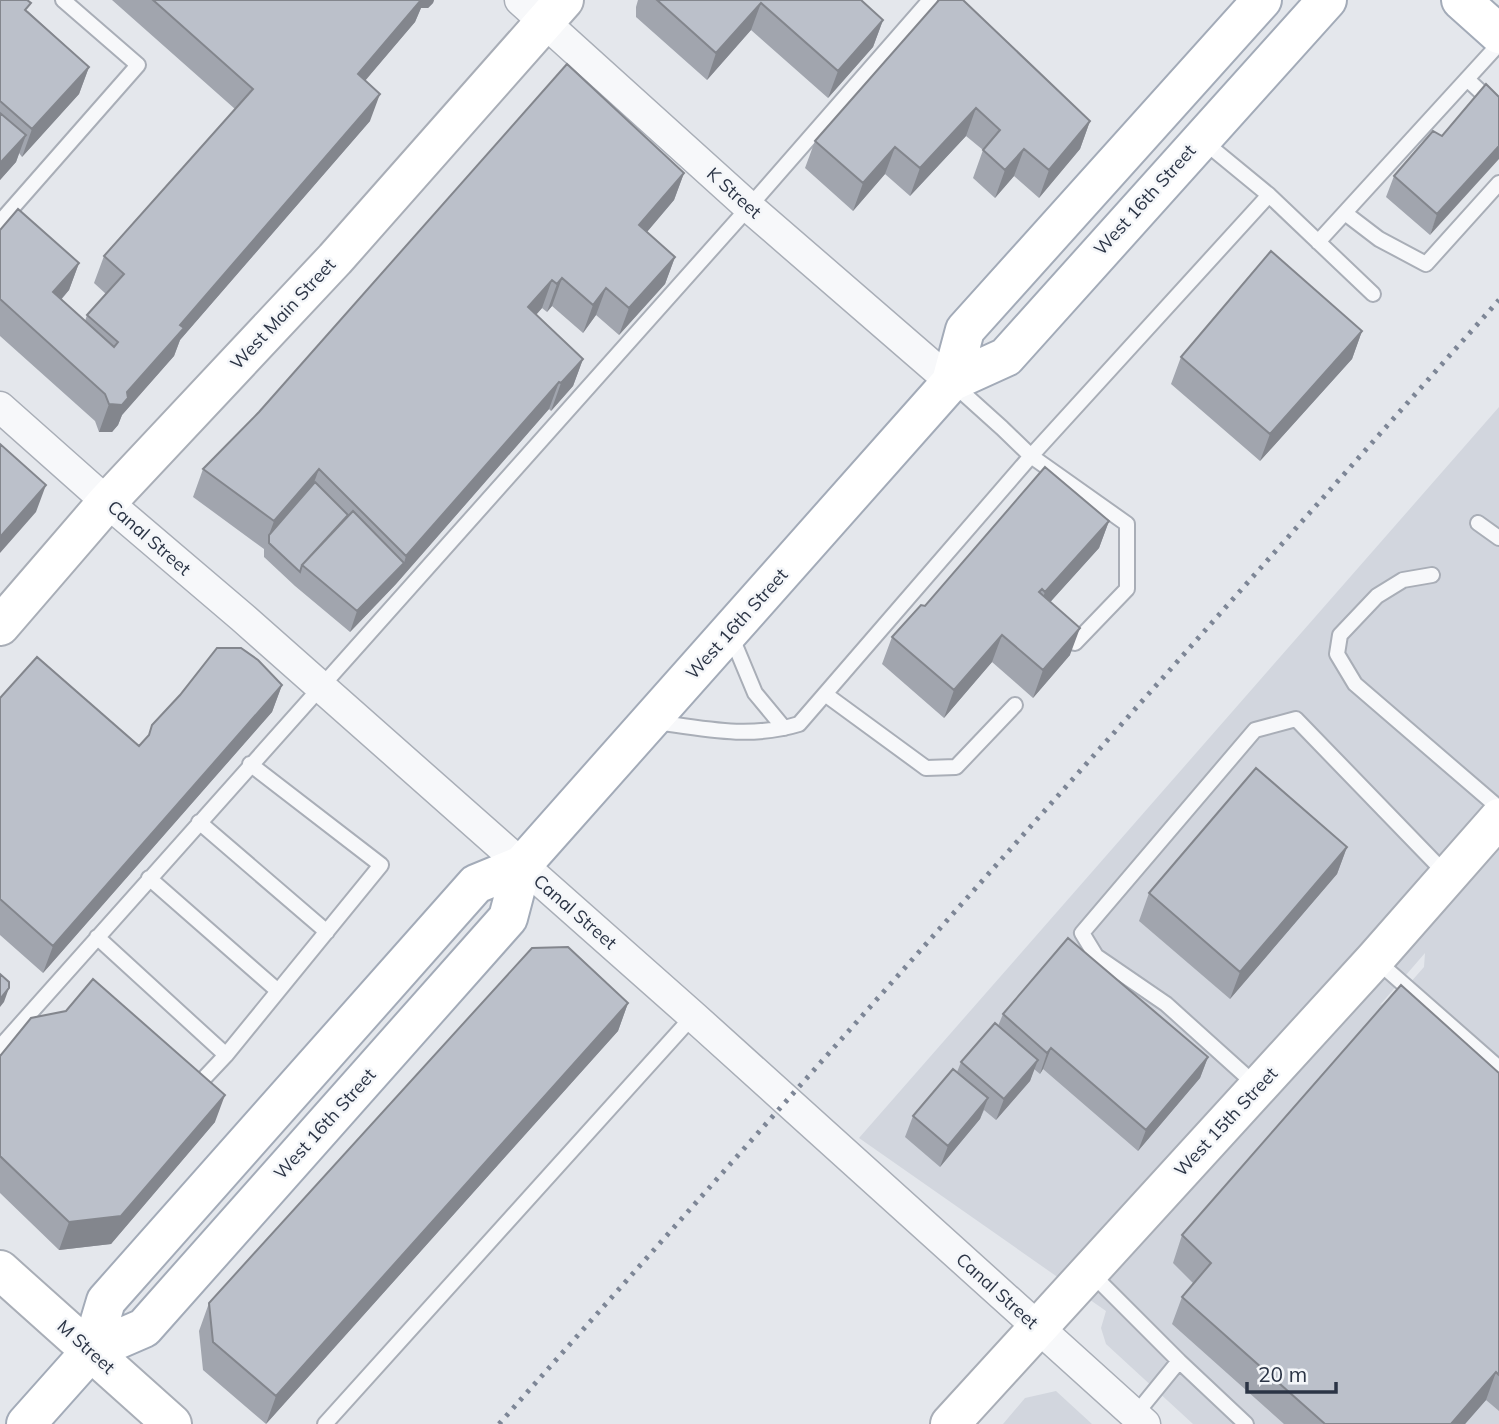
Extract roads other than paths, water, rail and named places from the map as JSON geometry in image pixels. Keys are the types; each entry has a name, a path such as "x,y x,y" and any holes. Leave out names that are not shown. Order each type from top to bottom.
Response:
{"main road":[{"name":"West 16th Street","path":"951,382 965,330 1262,0"},
{"name":"West 16th Street","path":"26,1424 91,1351 106,1301 476,884 522,865 951,382 1006,357 1327,0"},
{"path":"1461,0 1499,34"},
{"name":"West Main Street","path":"0,626 107,502 335,259 543,7"},
{"name":"West 15th Street","path":"950,1424 1375,959 1499,818"},
{"name":"M Street","path":"0,1270 172,1424"}],"street":[{"name":"K Street","path":"543,7 749,207 951,382"},
{"name":"Canal Street","path":"0,407 693,1016 1140,1420"}],"lane":[{"path":"0,222 138,65 63,0"},
{"path":"0,1047 749,207 930,0"},
{"path":"1318,242 1499,44"},
{"path":"1467,79 1499,109"},
{"path":"1200,139 1269,195 1373,294"},
{"path":"1345,213 1379,239 1426,264 1499,183"},
{"path":"650,722 737,733 799,724 1031,456 1269,195"},
{"path":"951,382 1031,456 1127,524 1126,589 1075,643"},
{"path":"1478,523 1499,538"},
{"path":"1432,575 1402,580 1377,596 1340,635 1337,654 1354,684 1499,808"},
{"path":"730,632 755,693 784,728"},
{"path":"825,694 926,768 956,767 1016,705"},
{"path":"1258,1087 1166,1004 1096,956 1082,933 1255,730 1296,719 1448,876"},
{"path":"182,1082 192,1091 226,1055 381,865 250,764"},
{"path":"200,822 327,932"},
{"path":"149,878 278,991"},
{"path":"97,937 226,1055"},
{"path":"1375,959 1499,1068"},
{"path":"325,1424 693,1016"},
{"path":"1089,1271 1246,1424"},
{"path":"1140,1420 1179,1361"}],"railway":[{"path":"499,1424 1499,300"}]}
